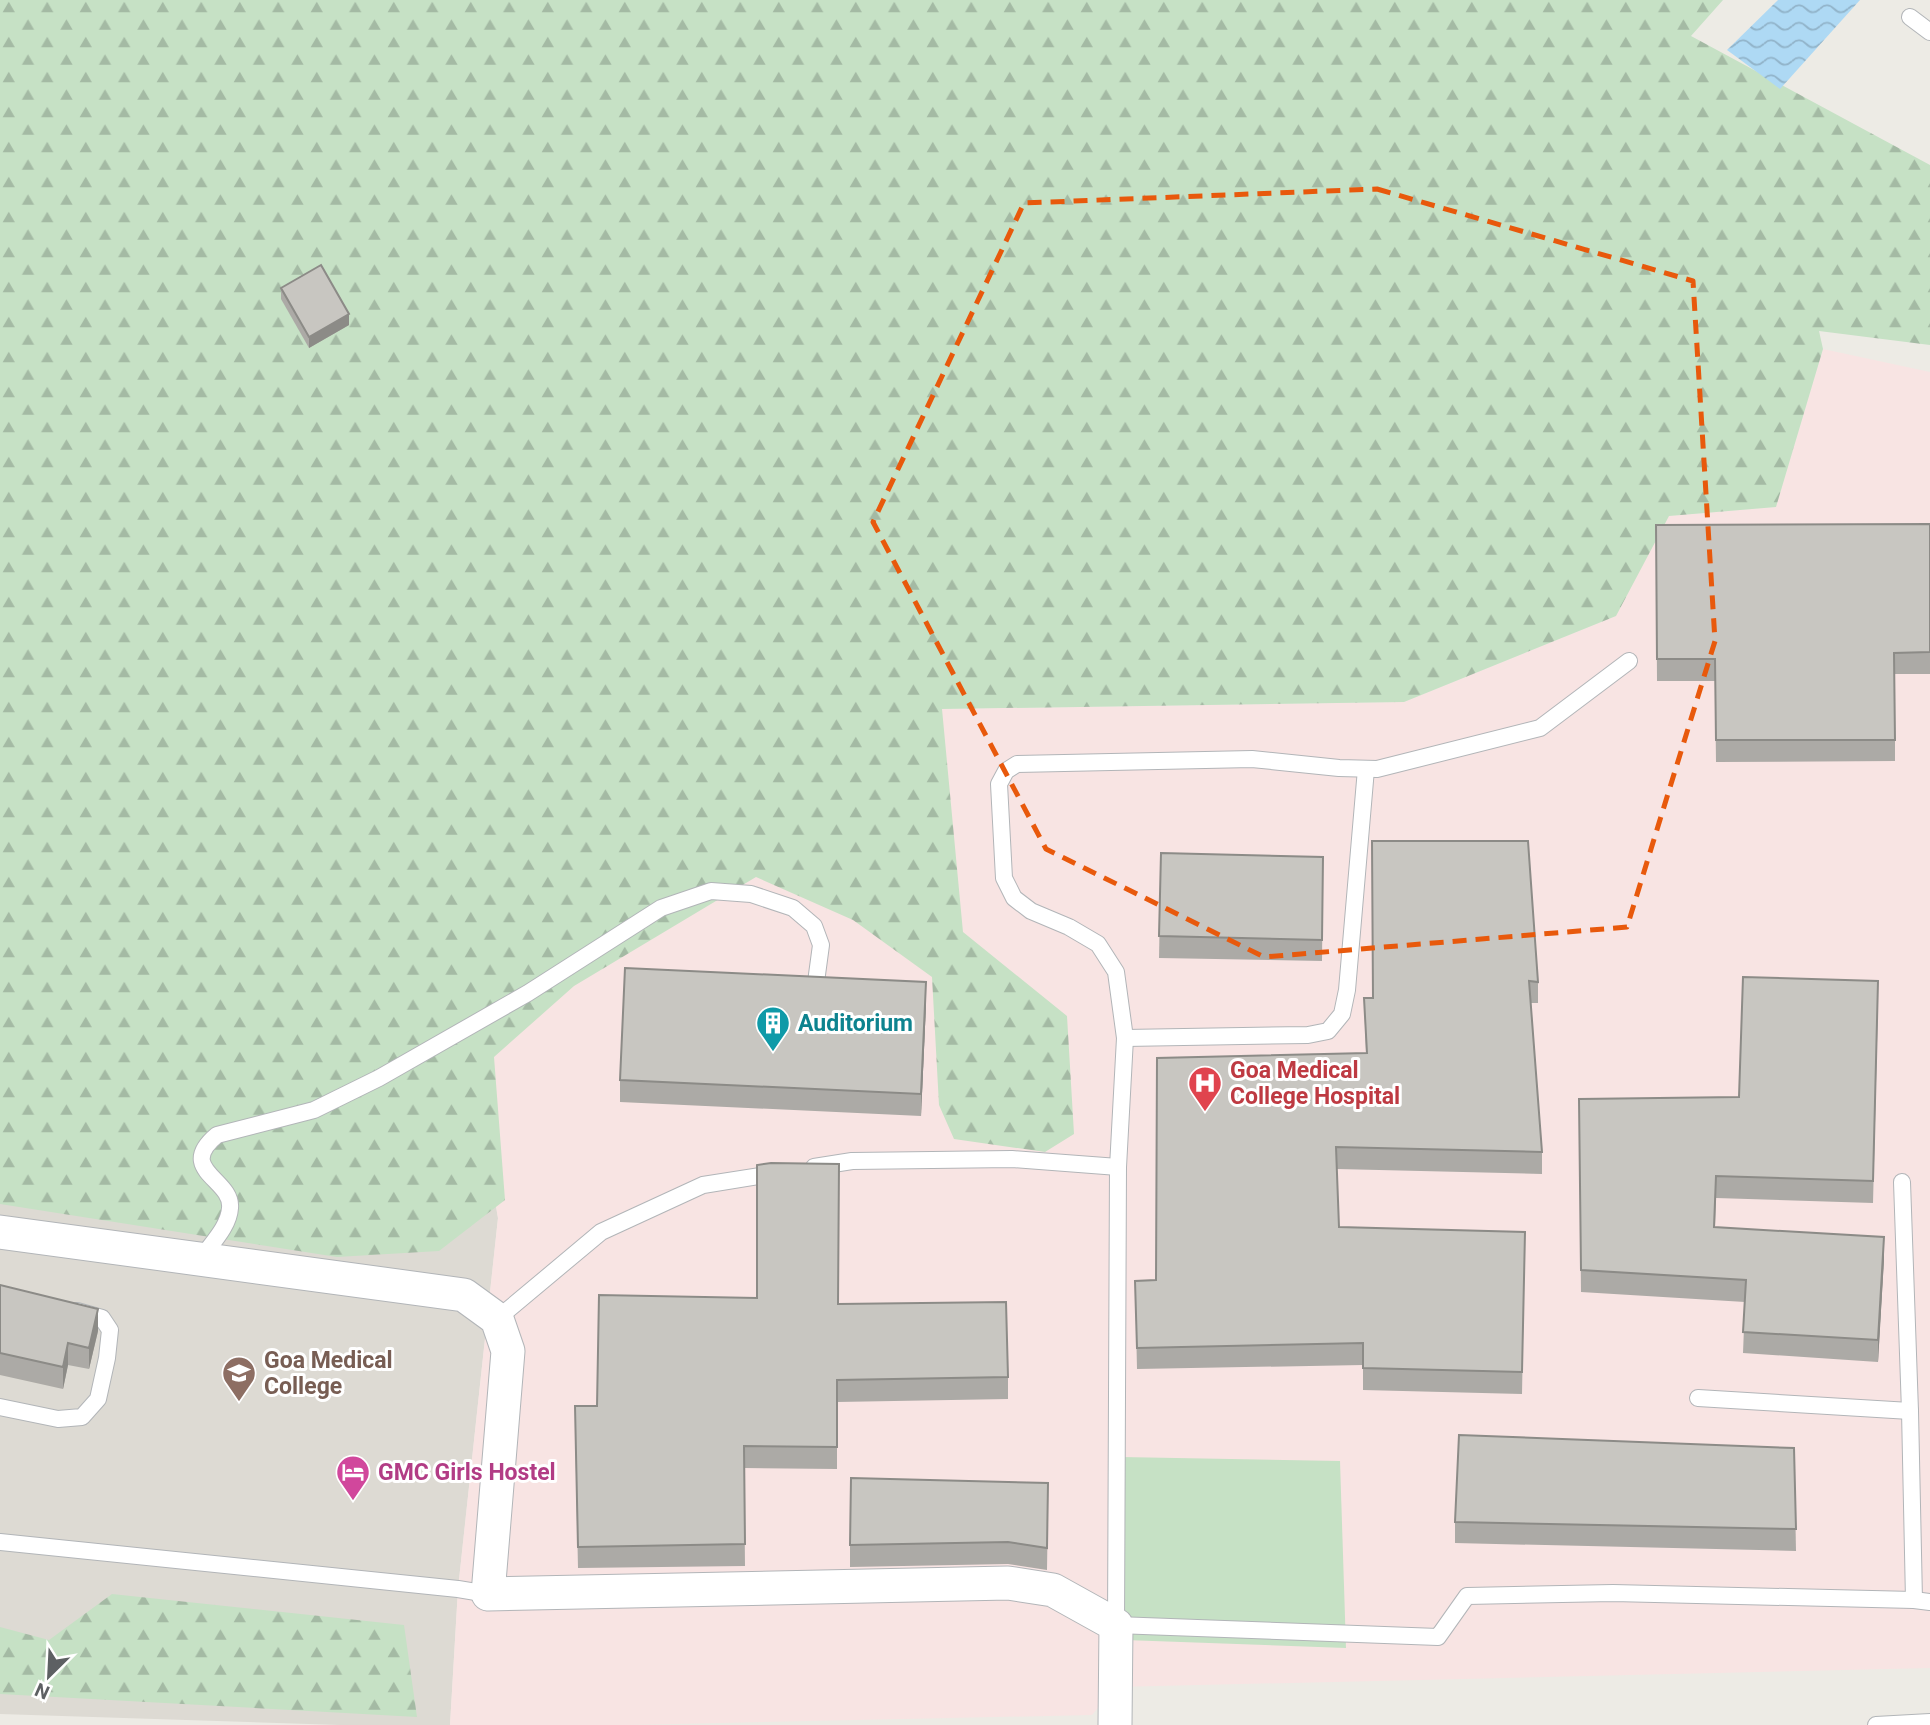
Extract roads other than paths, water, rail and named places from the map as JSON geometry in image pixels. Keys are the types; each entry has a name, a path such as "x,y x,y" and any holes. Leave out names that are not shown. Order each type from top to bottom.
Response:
{"street":[{"path":"0,1232 464,1295 497,1319 508,1351 488,1594 1009,1583 1053,1590 1116,1625 1115,1725"}],"lane":[{"path":"1910,17 1930,32"},
{"path":"1629,661 1540,728 1377,769 1252,759 1017,764 1006,771 999,784 1004,878 1014,898 1031,911 1069,927 1098,944 1116,972 1125,1038 1118,1167 1116,1625 1438,1637 1467,1596 1614,1593 1922,1601 1910,1411 1902,1182"},
{"path":"1125,1038 1308,1035 1328,1031 1342,1014 1347,990 1366,769"},
{"path":"200,1260 227,1221 231,1205 226,1191 204,1170 202,1157 207,1143 218,1135 314,1110 379,1078 528,993 660,908 711,891 751,894 793,908 814,926 821,945 816,982"},
{"path":"497,1319 601,1232 703,1185 852,1161 1012,1159 1118,1167"},
{"path":"0,1407 58,1419 82,1418 98,1399 110,1330 102,1318 67,1308"},
{"path":"1698,1398 1910,1411"},
{"path":"0,1542 488,1594"},
{"path":"1876,1725 1926,1719"}],"water":[{"path":"1778,0 1860,0 1780,89 1727,50"}],"place":[{"name":"Auditorium","path":"773,1053"},
{"name":"Goa Medical College Hospital","path":"1205,1113"},
{"name":"Goa Medical College","path":"239,1403"},
{"name":"GMC Girls Hostel","path":"353,1502"}]}
